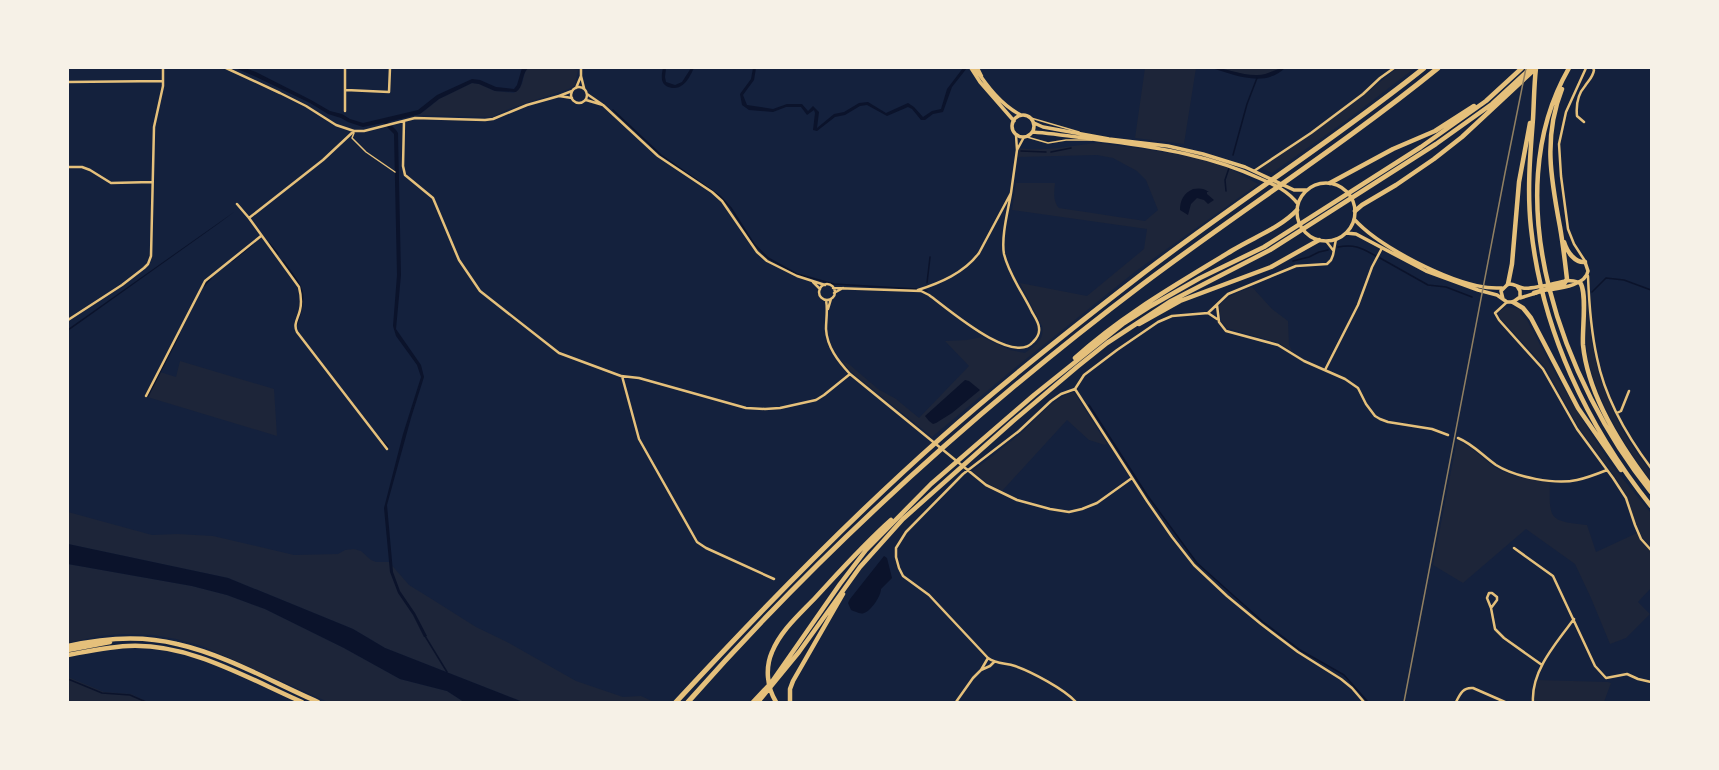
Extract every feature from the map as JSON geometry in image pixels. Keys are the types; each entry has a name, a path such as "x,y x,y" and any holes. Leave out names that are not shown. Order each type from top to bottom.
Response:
{"highway":[{"path":"676,702 742,631 814,558 942,437 1085,318 1139,276 1284,172 1424,68"},
{"path":"688,702 797,586 894,491 948,443 1090,325 1150,279 1355,132 1438,68"},
{"path":"1034,395 1098,343 1149,307 1200,278 1264,246 1460,121 1507,83 1522,68"},
{"path":"771,684 799,652 860,567 903,519 1012,422 1107,343 1171,301 1248,262 1358,194 1464,125 1514,87 1531,68"},
{"path":"1355,211 1434,159 1462,137 1536,68"},
{"path":"1536,68 1529,172 1529,202 1534,254 1540,283 1552,328 1579,394 1594,424 1645,499"},
{"path":"1508,284 1512,264 1518,190 1528,133 1536,68"},
{"path":"1534,293 1564,284 1566,281 1560,229 1549,165 1554,115 1561,92 1571,68"},
{"path":"1571,68 1550,113 1543,142 1537,181 1536,200 1539,233 1548,281 1561,328 1586,389 1608,432 1651,492"},
{"path":"1330,183 1392,149 1435,131 1462,115 1507,83"},
{"path":"776,702 771,690 767,670 771,653 786,629 873,536 1085,349 1109,330 1189,277 1289,218 1297,210"},
{"path":"1560,229 1569,254 1580,261 1585,262"},
{"path":"1107,343 1180,301 1271,267 1319,240"},
{"path":"1578,283 1584,295 1583,344 1587,368 1594,389 1612,426 1651,486"},
{"path":"1516,301 1524,308 1578,408 1613,460 1651,506"},
{"path":"758,702 844,578 866,550 932,484"},
{"path":"790,702 790,689 793,681 841,596 878,549 942,484"},
{"path":"68,648 108,639 138,639 176,643 220,658 318,702"},
{"path":"68,648 138,639"},
{"path":"68,656 84,652 129,646 155,647 186,652 213,662 302,702"},
{"path":"753,702 766,691"}],"main road":[{"path":"971,68 980,82 1014,121"},
{"path":"975,68 987,85 1009,108 1020,116"},
{"path":"1298,204 1293,196 1275,185 1249,173 1214,160 1181,152 1033,132 1025,137 1016,134 1013,128 1014,121 1020,116 1026,115 1031,118 1034,123 1043,127 1109,139 1179,148 1219,158 1254,171 1294,190 1307,190 1320,183 1330,183 1340,186 1348,192 1353,201 1355,211 1351,227 1346,233 1336,239 1326,241 1312,237 1303,229 1298,218 1297,210 1298,204 1307,190"},
{"path":"1033,132 1034,123"},
{"path":"1354,219 1377,239 1432,270 1484,287 1502,288 1508,284 1529,288 1566,281 1578,283"},
{"path":"1346,233 1356,234 1383,247 1426,272 1496,295 1505,301 1516,301 1523,296 1559,289 1578,283 1588,276 1585,262"},
{"path":"1578,283 1588,271"},
{"path":"1516,301 1520,294 1517,286"},
{"path":"1502,288 1501,294 1505,301"}],"street":[{"path":"69,320 122,285 148,264 150,256 154,127 163,86 163,68"},
{"path":"226,68 287,96 336,125 354,131 364,131 425,117 485,120 493,119 527,105 573,90 576,88 581,76"},
{"path":"345,68 345,111"},
{"path":"346,90 389,92 390,68"},
{"path":"581,68 581,76 584,89 587,94 603,105 658,156 712,192 722,201 757,252 767,261 797,276 833,288 845,287 917,291 929,294 983,334 1011,347 1025,348 1038,336 1039,328 1025,297 1010,272 1004,253 1005,228 1017,150 1016,134"},
{"path":"978,68 987,85"},
{"path":"1254,171 1316,129 1363,94 1380,78 1394,68"},
{"path":"1585,262 1574,244 1568,229 1560,176 1559,144 1566,112 1586,68"},
{"path":"1584,122 1577,116 1576,105 1583,88 1594,74 1593,68"},
{"path":"68,82 163,81"},
{"path":"576,88 584,89"},
{"path":"572,98 573,90"},
{"path":"586,100 587,94"},
{"path":"558,96 572,98 577,103 586,100 603,105"},
{"path":"404,121 403,166 405,175 433,198 460,260 480,291 559,353 621,376 639,378 746,408 780,408 816,400 850,374"},
{"path":"249,218 323,160 354,131"},
{"path":"1017,150 1025,137"},
{"path":"68,167 82,167 90,170 111,183 152,182"},
{"path":"917,291 943,282 974,260 993,229 1010,193"},
{"path":"237,204 249,218 299,287 302,296 295,323 297,332 387,448"},
{"path":"146,396 205,281 261,236"},
{"path":"1208,313 1228,294 1296,266 1327,264 1333,256 1336,239"},
{"path":"1326,241 1333,250"},
{"path":"1325,370 1358,305 1372,267 1383,247"},
{"path":"1588,276 1591,322 1601,375 1617,413 1640,454 1651,468"},
{"path":"811,280 820,289"},
{"path":"824,285 820,289 820,295 826,300 828,312"},
{"path":"834,293 845,287"},
{"path":"833,288 834,293 828,312 826,330 832,350 839,362 850,374 986,485 1017,500 1050,509 1069,512 1096,504 1132,478"},
{"path":"826,300 832,298"},
{"path":"1505,301 1495,313 1499,320 1543,369 1577,428 1626,498 1641,539 1651,550"},
{"path":"1217,304 1217,318 1226,330 1278,345 1304,361 1354,384 1358,388 1366,404 1375,416 1380,419 1388,422 1432,429 1448,435"},
{"path":"1076,702 1071,696 1015,666 994,662 988,658 929,595 903,576 896,557 896,548 906,532 963,474 1019,430 1051,401 1061,394 1075,389 1084,375 1117,350 1158,322 1172,316 1208,313 1217,318"},
{"path":"621,376 639,439 697,542 706,548 774,579"},
{"path":"1075,389 1132,478 1172,537 1194,565 1227,596 1261,624 1298,652 1352,688 1364,702"},
{"path":"1617,413 1621,411 1629,391"},
{"path":"1458,438 1465,441 1495,465 1507,471 1541,479 1566,481 1577,480 1607,470"},
{"path":"1514,548 1553,576 1595,666 1606,678 1628,674 1638,679 1651,682"},
{"path":"1491,608 1497,600 1497,596 1492,592 1489,593 1487,598 1491,608 1495,629 1504,638 1542,666"},
{"path":"1533,702 1532,693 1534,681 1542,666 1574,619"},
{"path":"956,702 973,678 981,670 988,658"},
{"path":"981,670 990,666 994,662"},
{"path":"1456,702 1463,690 1468,687 1506,702"}],"lane":[{"path":"1031,118 1082,133"},
{"path":"354,131 352,138 357,144 395,172"},
{"path":"1025,137 1048,143 1066,140 1103,141"}],"shaded area":[{"path":"235,68 245,68 256,72 330,111 342,114 350,119 363,123 418,110 437,95 472,79 480,80 496,87 514,89 517,85 522,68 528,68 524,74 519,90 516,92 495,91 479,84 472,83 439,99 420,114 388,122 398,133 401,275 396,329 421,365 424,377 387,505 393,572 400,591 415,613 427,636 424,637 413,615 398,593 390,572 384,508 403,434 421,377 417,365 396,336 393,326 397,275 394,134 383,123 363,127 328,114 310,103"},
{"path":"528,68 571,68 578,70 575,85 569,89 511,108 492,117 416,115 423,112 439,99 472,83 479,84 495,91 514,93 522,84 525,72"},
{"path":"663,68 666,68 666,82 675,85 682,82 691,68 694,68 689,78 683,85 678,88 672,88 665,85 662,81"},
{"path":"753,68 756,68 754,80 743,95 747,105 773,109 787,104 802,104 808,111 813,106 819,112 817,128 834,114 844,112 859,103 868,102 886,113 908,103 923,117 932,111 941,109 947,89 963,68 967,68 952,87 943,112 933,114 925,120 921,120 912,109 908,107 887,116 867,105 860,106 845,115 835,117 817,131 813,130 814,110 807,115 801,107 786,107 773,112 749,110 742,105 740,94 751,79"},
{"path":"1145,68 1196,68 1184,144 1135,138"},
{"path":"1212,68 1258,75 1285,68 1277,74 1259,79 1240,76"},
{"path":"1222,68 1280,68 1267,74 1251,75 1236,73"},
{"path":"1397,68 1415,68 1347,120 1272,173 1261,168 1347,108"},
{"path":"1098,143 1178,154 1194,158 1229,169 1258,184 1136,271 1016,367 932,437 851,372 841,360 850,365 878,389 896,399 919,418 969,366 945,341 967,340 982,337 1010,350 1025,353 1036,345 1041,339 1043,331 1042,326 1020,283 1087,296 1144,249 1147,229 1012,210 1016,183 1055,183 1055,200 1059,208 1145,221 1158,210 1146,180 1137,171 1113,158 1097,155 1018,157 1019,148 1049,149"},
{"path":"1197,188 1209,192 1207,192 1207,194 1214,200 1208,204 1204,200 1197,198 1191,204 1188,215 1180,210 1181,203 1183,197 1193,189"},
{"path":"234,212 218,224 68,331 68,329"},
{"path":"1252,287 1272,309 1288,321 1289,345 1293,352 1279,343 1227,328 1221,321 1219,306 1230,296"},
{"path":"1587,294 1591,338 1599,376 1621,428 1651,472 1651,481 1615,427 1600,397 1590,367 1587,350 1585,304"},
{"path":"1506,307 1521,309 1520,314 1527,320 1557,377 1590,432 1610,463 1651,513 1651,548 1643,538 1636,524 1627,497 1615,477 1579,428 1545,367 1497,313"},
{"path":"180,361 274,389 277,436 144,396 157,371 176,377"},
{"path":"965,380 969,381 980,390 952,413 936,423 933,424 929,421 925,416"},
{"path":"1074,392 1107,444 1105,445 1089,440 1067,420 1002,491 987,483 972,471 1021,433 1052,404"},
{"path":"1457,440 1467,445 1494,467 1507,473 1521,478 1550,482 1550,504 1551,511 1554,516 1558,520 1565,522 1587,525 1596,552 1637,533 1651,552 1651,588 1638,602 1650,614 1626,638 1610,644 1575,564 1526,529 1463,583 1433,565"},
{"path":"68,512 152,535 178,534 213,536 294,555 338,554 345,550 354,549 361,551 371,560 376,562 389,562 409,585 476,627 507,642 576,681 623,697 641,696 654,702 523,702 385,648 353,629 228,578 68,544"},
{"path":"68,544 228,578 353,629 385,648 523,702 464,702 447,691 400,679 344,648 265,609 227,595 192,586 68,564"},
{"path":"884,556 887,558 892,578 881,589 875,603 867,612 861,614 851,610 848,603 850,599"},
{"path":"68,564 192,586 227,595 265,609 344,648 400,679 447,691 464,702 328,702 202,646 153,635 123,634 99,636 68,643"},
{"path":"68,677 104,692 131,694 148,702 68,702"},
{"path":"1537,680 1611,683 1604,702 1535,702 1534,691"}],"waterway":[{"path":"1233,155 1247,104 1257,78"},
{"path":"613,110 661,155 720,196 731,208 754,244 768,258 797,274 834,284 916,289"},
{"path":"1051,152 1071,148"},
{"path":"1021,151 1046,152"},
{"path":"1226,191 1225,180 1229,168"},
{"path":"269,243 278,254"},
{"path":"232,261 252,245"},
{"path":"1338,247 1358,247 1376,256"},
{"path":"1293,261 1328,250"},
{"path":"927,283 930,257"},
{"path":"1380,258 1428,285 1446,287 1472,297"},
{"path":"283,261 299,284 302,291 302,304 297,324"},
{"path":"204,286 211,278"},
{"path":"1592,292 1606,278 1624,280 1651,290"},
{"path":"921,290 927,291"},
{"path":"148,396 179,335"},
{"path":"1089,405 1147,495 1197,563 1263,622 1300,650 1344,675 1368,702"},
{"path":"380,438 388,447"},
{"path":"425,636 447,672"},
{"path":"68,679 102,693 130,695 146,702"}],"railway":[{"path":"1404,702 1526,68"}]}
